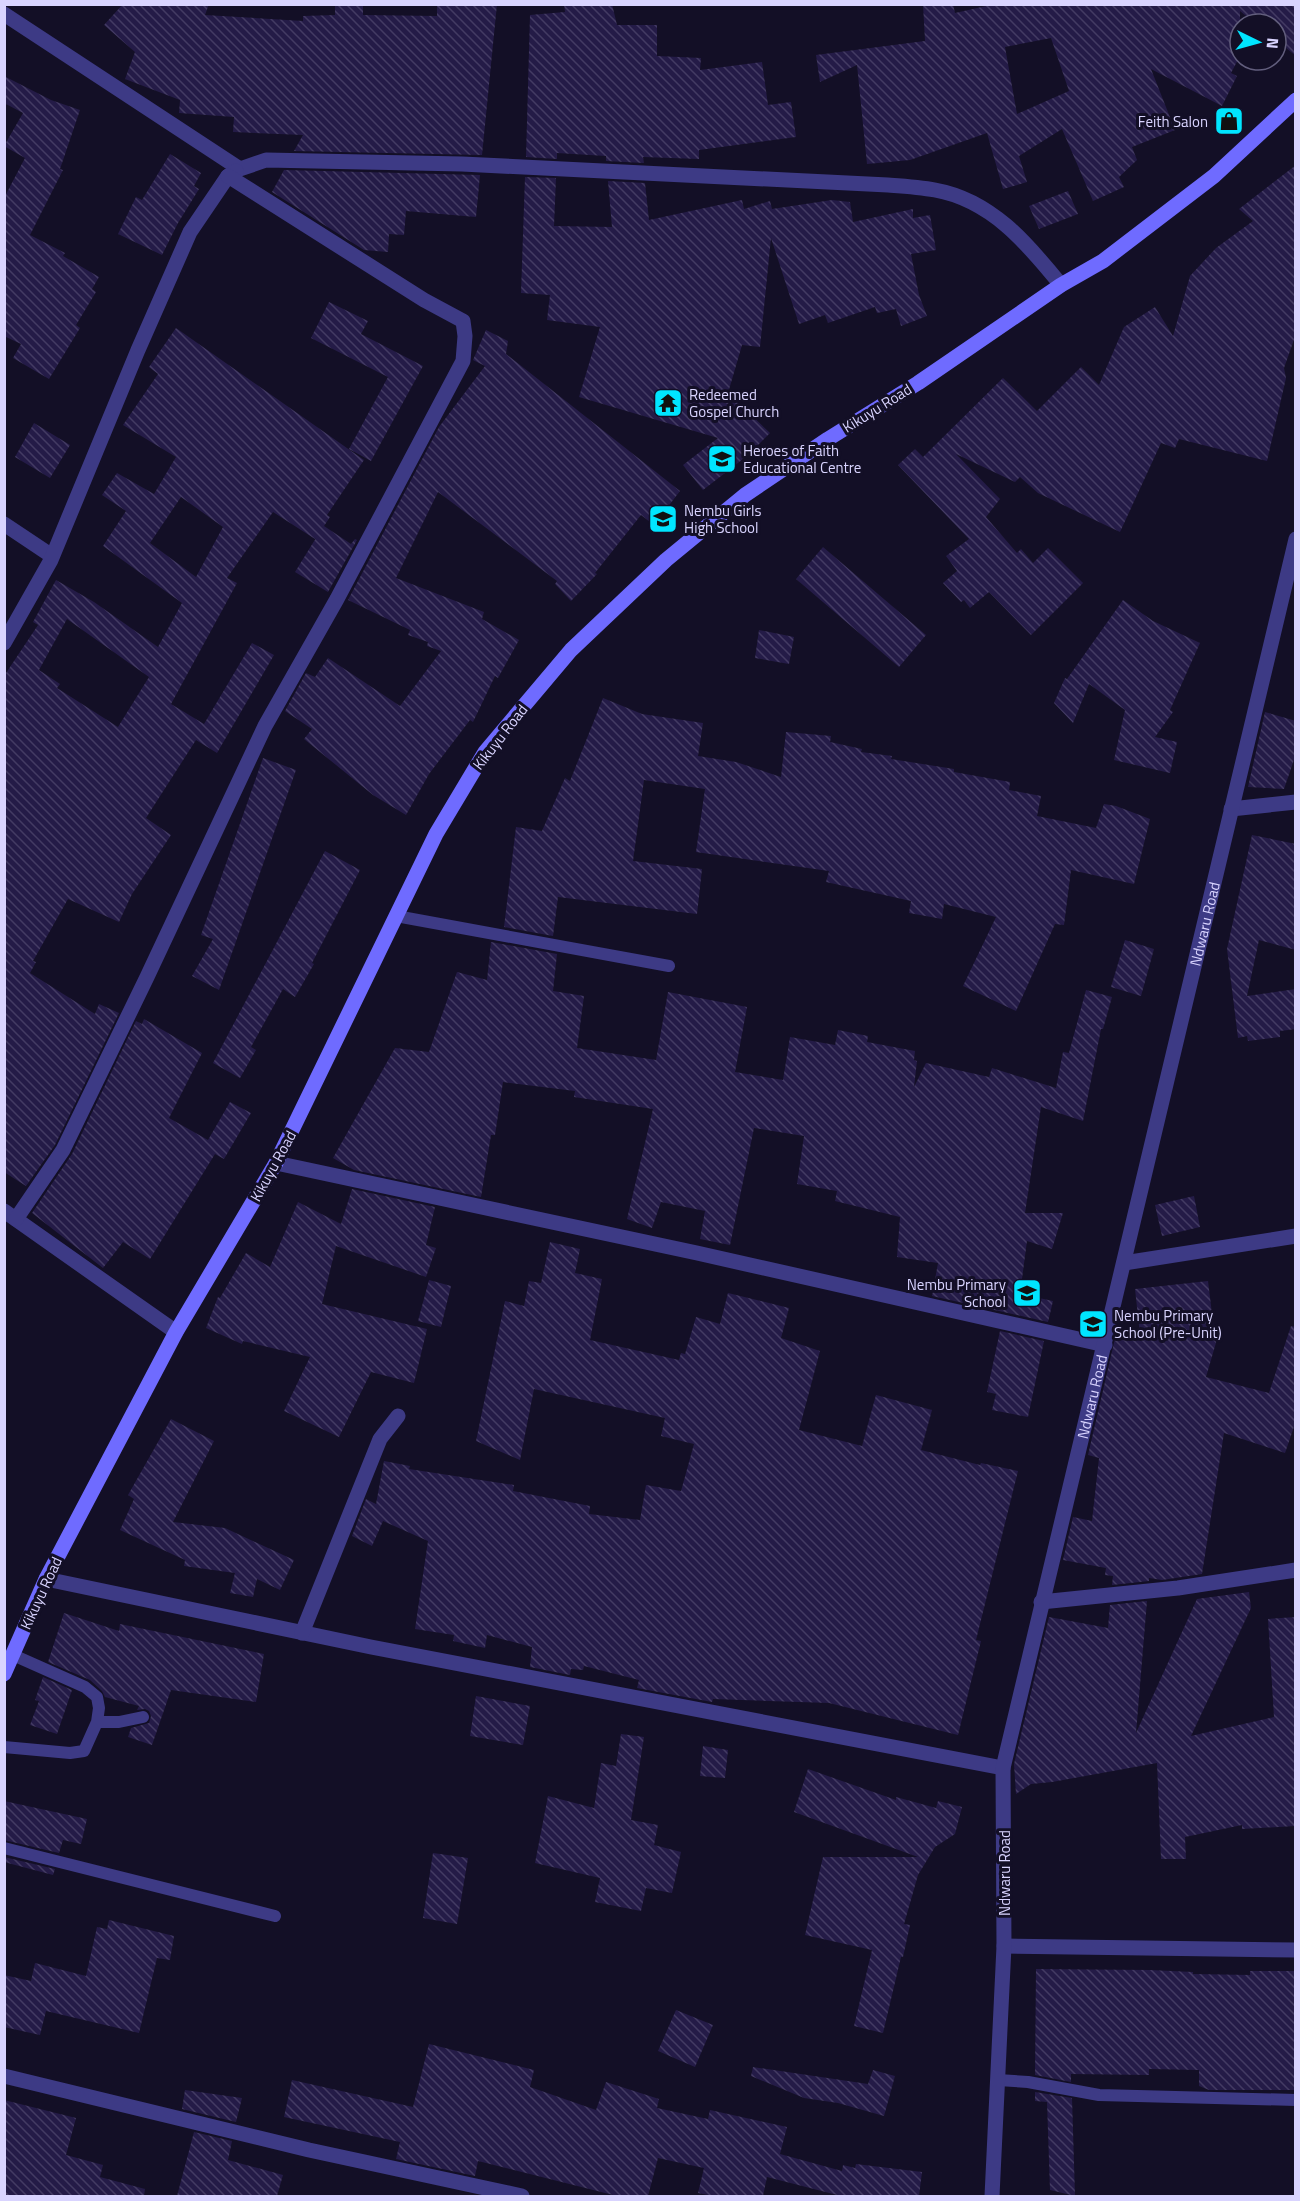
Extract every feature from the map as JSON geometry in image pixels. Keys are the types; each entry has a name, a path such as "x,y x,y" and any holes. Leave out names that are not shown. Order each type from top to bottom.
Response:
{"main road":[{"name":"Kikuyu Road","path":"4,1674 46,1579 176,1332 276,1163 436,834 484,752 571,650 666,560 745,495 828,439 918,383 1061,285 1103,261 1214,176 1296,100"}],"street":[{"path":"4,14 424,300 462,321 465,336 463,361 337,599 265,726 147,978 63,1150 10,1215 176,1332"},
{"path":"4,643 52,556 190,232 234,172 266,160 462,164 888,185 936,190 971,202 999,218 1028,245 1061,285"},
{"path":"4,524 52,556"},
{"name":"Ndwaru Road","path":"993,2196 1004,1946 1003,1768 1296,539"},
{"path":"1232,810 1296,802"},
{"path":"276,1163 697,1253 1105,1345"},
{"path":"1124,1263 1296,1236"},
{"path":"302,1633 380,1439 398,1416"},
{"path":"1041,1602 1178,1588 1296,1570"},
{"path":"46,1579 302,1633 1003,1768"},
{"path":"1004,1946 1296,1950"},
{"path":"4,2076 309,2150 522,2196"}],"lane":[{"path":"396,916 669,966"},
{"path":"4,1748 78,1753 84,1751 97,1722 99,1708 97,1697 85,1687 13,1655"},
{"path":"97,1722 119,1722 144,1717"},
{"path":"4,1848 275,1916"},
{"path":"998,2080 1028,2082 1099,2095 1296,2100"}],"building":[{"path":"123,4 209,4 205,15 303,21 303,16 335,15 335,4 363,4 363,15 437,16 437,4 497,4 482,155 294,151 303,135 233,132 234,117 179,113 180,100 125,79 135,52 104,25"},
{"path":"564,4 612,4 617,25 657,25 657,56 701,58 700,70 762,62 768,105 791,102 796,137 699,150 699,159 643,157 644,163 606,161 606,156 557,153 557,159 526,157 530,15 565,12"},
{"path":"923,4 953,4 955,13 995,4 1296,4 1296,56 1288,50 1288,12 1228,12 1228,72 1237,76 1222,106 1151,69 1175,130 1132,147 1137,160 1119,177 1124,187 1093,201 1062,129 1019,156 1027,182 1003,189 987,133 910,160 867,164 857,65 820,82 816,55 925,41","holes":["1051,38 1069,91 1017,114 1005,47"]},
{"path":"4,76 51,100 80,110 60,169 63,170 30,235 65,253 63,256 99,277 92,289 96,292 76,325 80,328 49,379 13,358 21,344 4,336 4,198 25,158 4,146 23,113 4,103"},
{"path":"170,154 201,173 194,186 199,189 162,255 118,234 136,197 142,200"},
{"path":"1296,165 1296,334 1284,368 1286,378 1267,461 1179,439 1175,448 1161,443 1120,532 1038,493 1020,477 1015,482 956,454 1000,499 986,517 1017,553 1021,549 1033,563 1048,548 1083,583 1031,635 989,592 970,608 964,600 961,602 943,583 957,571 946,556 969,539 898,465 915,449 923,457 1003,378 1037,411 1081,367 1099,385 1124,327 1155,307 1173,336 1190,276 1216,248 1253,221 1239,209"},
{"path":"284,170 480,175 476,217 406,211 404,235 389,234 388,252 364,250 272,192"},
{"path":"525,177 556,178 554,226 612,227 608,181 645,183 649,220 742,200 744,209 770,201 772,209 832,200 850,202 853,222 913,209 913,218 930,215 936,250 911,254 919,295 927,316 901,326 896,309 877,313 875,307 828,323 825,315 799,324 771,238 760,347 742,345 728,393 770,433 747,456 703,490 683,465 718,438 579,397 600,327 547,320 550,295 521,293"},
{"path":"1068,191 1078,214 1039,229 1029,206"},
{"path":"329,302 368,321 361,334 423,366 371,461 349,449 388,377 311,338"},
{"path":"176,328 364,460 327,515 330,517 324,526 351,544 355,539 357,540 328,592 295,572 316,538 273,512 227,578 237,583 171,704 204,724 252,643 274,655 217,753 196,740 146,818 171,835 132,894 119,922 68,899 33,961 36,962 30,973 95,1014 99,1004 119,1013 55,1145 26,1186 4,1172 4,676 38,625 33,622 56,580 94,602 158,647 182,603 103,546 126,511 102,495 117,473 154,494 176,457 123,425 158,374 149,367","holes":["181,497 223,527 196,577 150,543","67,619 149,677 118,727 57,688 60,684 39,670"]},
{"path":"486,330 508,341 506,354 680,491 654,525 641,515 595,573 597,574 571,601 555,584 557,581 438,492 396,578 484,612 482,619 519,640 498,678 495,676 473,722 470,720 429,774 406,815 373,795 304,739 312,729 285,711 306,673 315,677 328,658 400,706 441,651 427,646 428,642 408,635 410,630 348,600 439,427 485,366 473,360"},
{"path":"34,423 70,445 50,478 15,457"},
{"path":"823,547 926,635 899,667 796,579"},
{"path":"1123,600 1153,621 1200,643 1170,710 1173,712 1155,737 1177,742 1170,773 1114,760 1125,710 1089,684 1073,723 1054,703 1065,678 1067,679"},
{"path":"759,630 794,637 789,664 755,658"},
{"path":"603,698 642,714 703,723 698,756 736,762 781,777 786,732 831,736 830,742 862,749 861,752 892,756 891,759 954,769 954,772 1010,782 1009,790 1041,796 1037,816 1096,828 1104,804 1116,806 1150,819 1134,884 1071,870 1064,925 1055,924 1016,1011 963,986 996,917 944,904 942,919 909,913 911,901 826,882 829,871 696,852 705,789 644,780 633,861 702,869 697,914 558,897 553,936 504,927 516,827 542,831 565,778 570,781"},
{"path":"1265,712 1296,721 1296,754 1284,789 1248,787"},
{"path":"263,758 296,770 219,990 192,976 213,939 201,935"},
{"path":"1252,835 1296,844 1296,950 1259,940 1247,996 1296,989 1296,1029 1280,1031 1280,1037 1248,1041 1247,1036 1238,1038 1227,949"},
{"path":"325,851 360,870 312,963 314,964 295,997 283,989 251,1047 256,1050 240,1078 213,1063"},
{"path":"1125,940 1154,949 1141,996 1111,987"},
{"path":"491,942 557,954 553,991 584,996 577,1048 656,1060 668,992 747,1007 735,1072 783,1080 790,1037 835,1045 838,1030 868,1036 867,1042 915,1051 914,1060 917,1061 914,1087 926,1063 989,1077 992,1068 1056,1088 1063,1052 1069,1053 1086,990 1112,997 1103,1029 1101,1029 1083,1121 1041,1107 1025,1213 1063,1213 1052,1249 1027,1241 1020,1294 1053,1301 1048,1322 932,1296 938,1263 897,1257 900,1217 835,1201 837,1191 797,1184 804,1136 754,1128 730,1245 700,1239 705,1211 661,1202 652,1228 627,1219 653,1109 574,1097 575,1091 503,1082 495,1135 491,1135 481,1197 354,1170 333,1158 395,1048 429,1052 457,972 487,980"},
{"path":"144,1019 202,1053 169,1118 208,1140 230,1102 251,1113 224,1159 215,1154 150,1259 123,1242 103,1268 32,1213 72,1154 136,1021 142,1024"},
{"path":"352,1189 435,1207 426,1245 436,1248 426,1277 336,1246 322,1304 427,1329 414,1383 371,1372 339,1437 284,1411 310,1357 243,1341 242,1344 206,1328 218,1297 220,1298 246,1253 270,1267 298,1202 341,1224"},
{"path":"1194,1196 1200,1227 1162,1236 1155,1205"},
{"path":"550,1242 580,1249 575,1273 602,1279 590,1340 679,1360 681,1353 685,1354 696,1317 720,1324 728,1293 789,1308 781,1338 820,1351 799,1430 862,1446 876,1395 932,1410 921,1450 980,1465 981,1463 1018,1471 976,1640 981,1641 958,1735 829,1703 713,1699 712,1702 637,1688 639,1680 584,1666 583,1670 571,1669 570,1675 530,1667 532,1647 487,1635 485,1648 453,1641 454,1635 415,1629 428,1541 383,1521 372,1546 352,1536 366,1499 376,1504 384,1461 410,1466 409,1469 514,1485 513,1491 590,1506 589,1514 640,1520 646,1485 681,1491 694,1444 661,1436 665,1418 534,1389 520,1460 476,1441 505,1301 524,1306 529,1281 541,1283"},
{"path":"429,1280 451,1286 441,1327 418,1321"},
{"path":"1208,1281 1214,1330 1220,1329 1206,1377 1269,1393 1291,1326 1296,1327 1296,1421 1285,1453 1224,1433 1202,1574 1162,1580 1149,1578 1149,1581 1112,1585 1113,1576 1105,1575 1106,1568 1063,1560 1073,1517 1092,1521 1099,1458 1088,1455 1117,1330 1140,1335 1135,1289"},
{"path":"1000,1331 1044,1341 1028,1417 992,1410 996,1394 987,1392"},
{"path":"171,1419 214,1441 173,1522 225,1528 294,1560 280,1590 257,1579 253,1597 230,1593 235,1573 184,1566 185,1560 120,1530 134,1499 128,1495"},
{"path":"1249,1592 1251,1608 1191,1736 1274,1717 1268,1619 1296,1617 1296,1826 1242,1829 1242,1825 1185,1837 1186,1859 1161,1859 1157,1763 1031,1784 1016,1794 1014,1764 1049,1617 1108,1628 1110,1605 1147,1601 1136,1733 1197,1599"},
{"path":"64,1613 119,1631 120,1624 264,1654 256,1702 171,1690 152,1745 128,1737 131,1728 149,1723 151,1716 149,1711 137,1710 139,1706 105,1697 90,1680 48,1662"},
{"path":"43,1677 72,1690 57,1734 30,1725 39,1701 35,1700"},
{"path":"476,1696 530,1706 523,1745 470,1736"},
{"path":"621,1734 644,1737 631,1820 658,1825 654,1845 681,1852 672,1893 646,1888 641,1911 595,1902 600,1878 535,1863 548,1796 594,1808 601,1763 616,1766"},
{"path":"703,1746 728,1750 725,1778 700,1776"},
{"path":"808,1769 896,1800 896,1797 936,1808 938,1801 962,1807 955,1834 935,1847 918,1875 904,1924 910,1925 903,1957 901,1957 883,2033 854,2026 872,1950 805,1935 823,1857 918,1857 794,1812"},
{"path":"4,1801 87,1819 81,1844 63,1840 59,1853 4,1840"},
{"path":"433,1853 468,1858 457,1924 423,1918"},
{"path":"4,1857 55,1869 53,1875 4,1862"},
{"path":"109,1920 174,1936 170,1960 157,1958 139,2033 46,2011 40,2035 4,2027 4,1975 31,1981 35,1963 86,1976 97,1927 107,1929"},
{"path":"1036,1969 1150,1970 1193,1972 1193,1974 1250,1975 1250,1971 1296,1971 1296,2090 1209,2090 1199,2086 1199,2070 1149,2069 1149,2075 1071,2074 1071,2082 1035,2075"},
{"path":"676,2010 713,2025 695,2067 658,2051"},
{"path":"429,2044 534,2070 530,2087 596,2110 606,2082 659,2099 657,2108 708,2119 710,2110 787,2127 780,2154 842,2171 843,2165 855,2168 856,2164 922,2172 919,2196 841,2196 767,2177 763,2196 713,2196 698,2193 704,2168 658,2158 648,2196 617,2196 478,2161 475,2176 396,2159 400,2142 284,2117 292,2080 413,2107"},
{"path":"753,2067 868,2084 873,2070 895,2076 884,2116 838,2103 804,2098 751,2076"},
{"path":"185,2090 242,2098 236,2122 182,2109"},
{"path":"1035,2092 1072,2098 1075,2196 1050,2190 1047,2102 1035,2101"},
{"path":"4,2100 76,2118 66,2155 103,2165 100,2177 145,2189 144,2196 4,2196"},
{"path":"194,2132 232,2141 228,2160 283,2175 277,2196 177,2196"}],"place":[{"name":"Feith Salon","path":"1229,121"},
{"name":"Redeemed Gospel Church","path":"668,403"},
{"name":"Heroes of Faith Educational Centre","path":"722,459"},
{"name":"Nembu Girls High School","path":"663,519"},
{"name":"Nembu Primary School","path":"1027,1293"},
{"name":"Nembu Primary School (Pre-Unit)","path":"1093,1324"}]}
